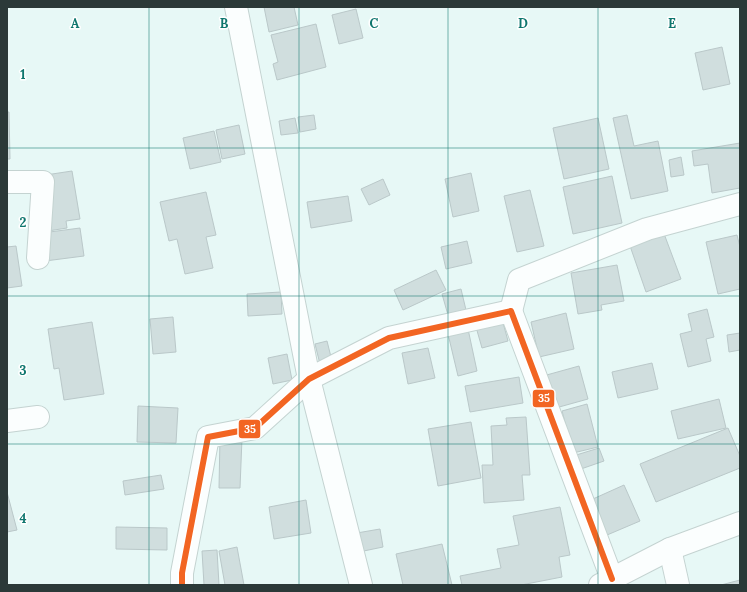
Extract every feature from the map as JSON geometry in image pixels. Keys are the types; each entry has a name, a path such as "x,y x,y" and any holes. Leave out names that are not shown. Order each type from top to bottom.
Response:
{"street":[{"path":"236,7 310,379 361,585"},
{"path":"7,182 43,182 38,258"},
{"path":"740,204 646,229 519,280 512,311 606,582 670,549 740,523"},
{"path":"182,585 182,573 208,437 255,428 310,379 389,338 512,311"},
{"path":"7,421 38,417"},
{"path":"670,549 678,585"}],"building":[{"path":"264,7 294,7 298,25 269,32"},
{"path":"356,9 363,38 339,44 332,15"},
{"path":"316,24 326,67 277,80 273,64 278,62 271,35"},
{"path":"722,47 730,84 703,90 695,53"},
{"path":"7,112 9,112 10,159 7,159"},
{"path":"314,115 316,129 300,132 298,117"},
{"path":"627,115 634,146 658,141 668,191 631,199 613,118"},
{"path":"295,118 298,133 281,135 279,121"},
{"path":"598,118 609,169 564,179 553,128"},
{"path":"239,125 245,154 222,159 216,130"},
{"path":"214,131 221,162 190,169 183,138"},
{"path":"740,143 740,188 712,193 708,164 694,166 692,151"},
{"path":"681,157 684,175 671,177 669,160"},
{"path":"72,171 80,219 66,221 67,228 48,231 39,176"},
{"path":"471,173 479,211 453,217 445,179"},
{"path":"612,176 622,223 573,234 563,187"},
{"path":"383,179 390,195 369,205 361,189"},
{"path":"530,190 544,246 517,252 504,196"},
{"path":"206,192 216,235 206,237 213,268 185,274 177,239 169,241 160,202"},
{"path":"348,196 352,221 311,228 307,202"},
{"path":"80,228 84,256 45,261 42,233"},
{"path":"663,231 681,279 646,292 629,243"},
{"path":"737,235 740,247 740,289 718,294 706,242"},
{"path":"467,241 472,263 446,269 441,247"},
{"path":"16,246 22,286 7,288 7,247"},
{"path":"617,265 624,301 601,305 602,310 578,314 571,273"},
{"path":"436,270 446,290 403,310 394,290"},
{"path":"461,289 466,310 448,315 442,294"},
{"path":"281,292 282,314 248,316 247,294"},
{"path":"707,309 714,337 706,339 711,361 688,367 680,334 692,331 688,314"},
{"path":"566,313 574,349 539,357 531,322"},
{"path":"173,317 176,352 153,354 150,319"},
{"path":"502,319 508,341 482,348 476,327"},
{"path":"92,322 104,394 64,400 59,368 54,369 48,329"},
{"path":"468,329 477,371 458,376 448,334"},
{"path":"740,333 740,350 729,352 727,335"},
{"path":"327,341 332,361 320,364 315,344"},
{"path":"428,348 435,378 408,384 402,353"},
{"path":"287,354 292,380 273,384 268,358"},
{"path":"652,363 658,389 618,398 612,372"},
{"path":"579,366 588,399 552,409 543,376"},
{"path":"519,377 523,403 470,412 465,386"},
{"path":"719,399 726,428 678,439 671,411"},
{"path":"587,404 598,447 573,453 562,411"},
{"path":"138,406 178,408 176,443 137,442"},
{"path":"526,417 530,475 522,475 524,500 484,503 482,465 493,465 491,426 507,425 506,418"},
{"path":"471,422 481,478 438,486 428,429"},
{"path":"728,428 740,456 740,468 656,502 640,464"},
{"path":"220,437 242,438 240,488 219,488"},
{"path":"599,448 604,461 578,470 573,456"},
{"path":"161,475 164,489 125,495 123,481"},
{"path":"624,485 640,521 600,538 584,503"},
{"path":"7,492 17,530 7,532"},
{"path":"306,500 311,533 274,539 269,507"},
{"path":"560,507 570,555 559,557 562,577 521,585 462,585 460,576 501,568 497,549 519,545 513,516"},
{"path":"116,527 167,528 167,550 116,549"},
{"path":"380,529 383,547 354,553 351,534"},
{"path":"442,544 452,585 403,585 396,554"},
{"path":"237,547 244,585 225,585 219,551"},
{"path":"217,550 219,585 204,585 202,551"},
{"path":"740,580 740,585 721,585"}],"transit line":[{"name":"35","path":"182,585 182,573 208,437 255,428 309,379 389,338 511,311 612,579"}]}
